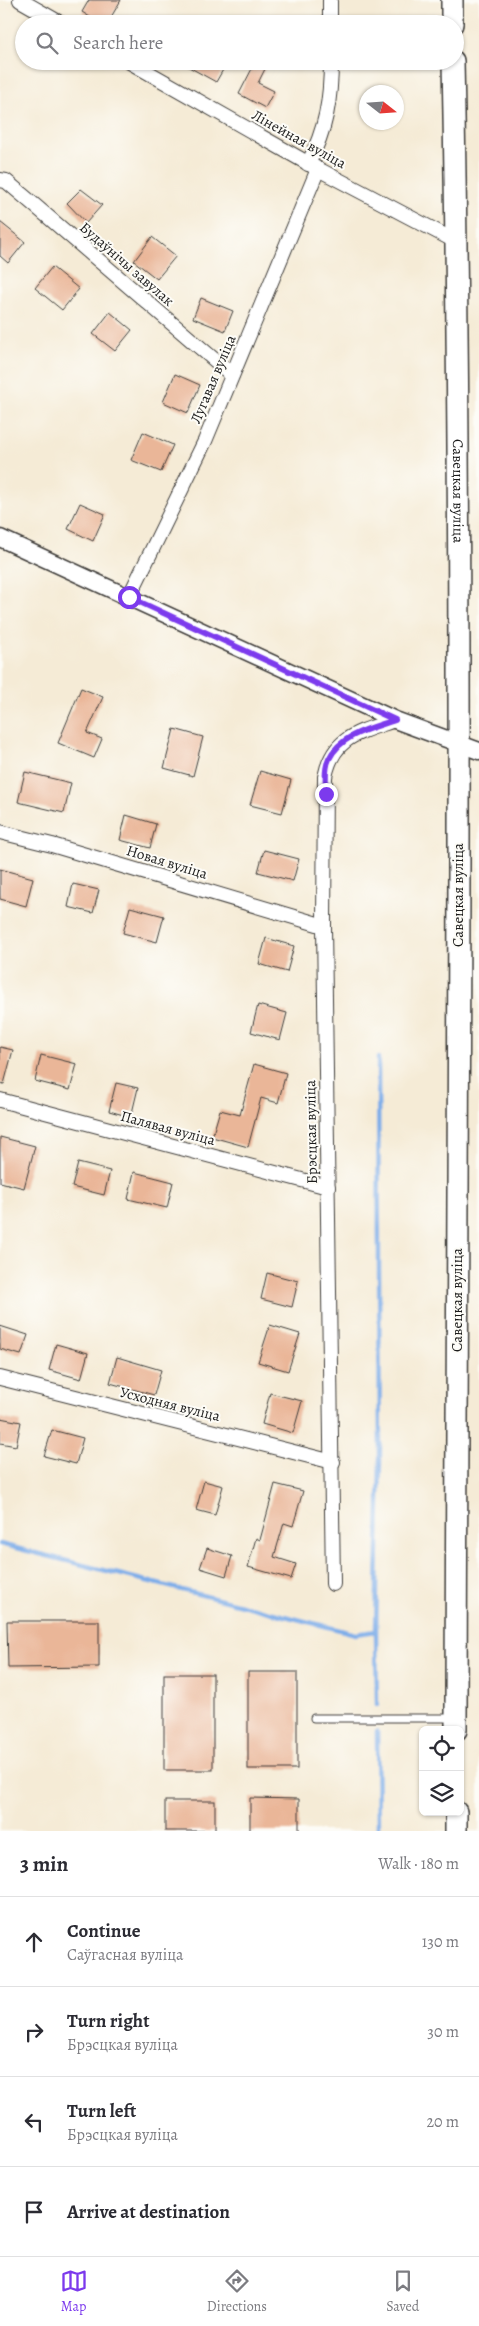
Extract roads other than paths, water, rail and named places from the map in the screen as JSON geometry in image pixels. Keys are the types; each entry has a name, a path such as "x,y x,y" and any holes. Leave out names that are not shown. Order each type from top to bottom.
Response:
{"main road":[{"path":"452,0 452,15"},
{"name":"Савецкая вуліца","path":"453,70 457,242 459,742 456,1724"},
{"path":"456,1816 456,1831"}],"street":[{"path":"20,0 46,15"},
{"path":"330,0 330,15"},
{"name":"Лінейная вуліца","path":"144,70 313,166 457,242"},
{"name":"Лугавая вуліца","path":"129,597 205,441 313,166 331,94 331,70"},
{"name":"Будаўнічы завулак","path":"0,180 6,181 232,375"},
{"path":"0,538 395,720 434,736 459,742 479,751"},
{"name":"Брэсцкая вуліца","path":"333,1584 333,1462 324,926 326,777 329,759 355,734 395,720"},
{"name":"Новая вуліца","path":"0,832 52,845 324,926"},
{"name":"Палявая вуліца","path":"0,1100 328,1187"},
{"name":"Усходняя вуліца","path":"0,1378 333,1462"}],"lane":[{"path":"314,1718 456,1724"}],"waterway":[{"path":"0,1544 356,1634 376,1631 380,1460 378,1058"},
{"path":"376,1631 377,1705"},
{"path":"377,1731 378,1831"}]}
